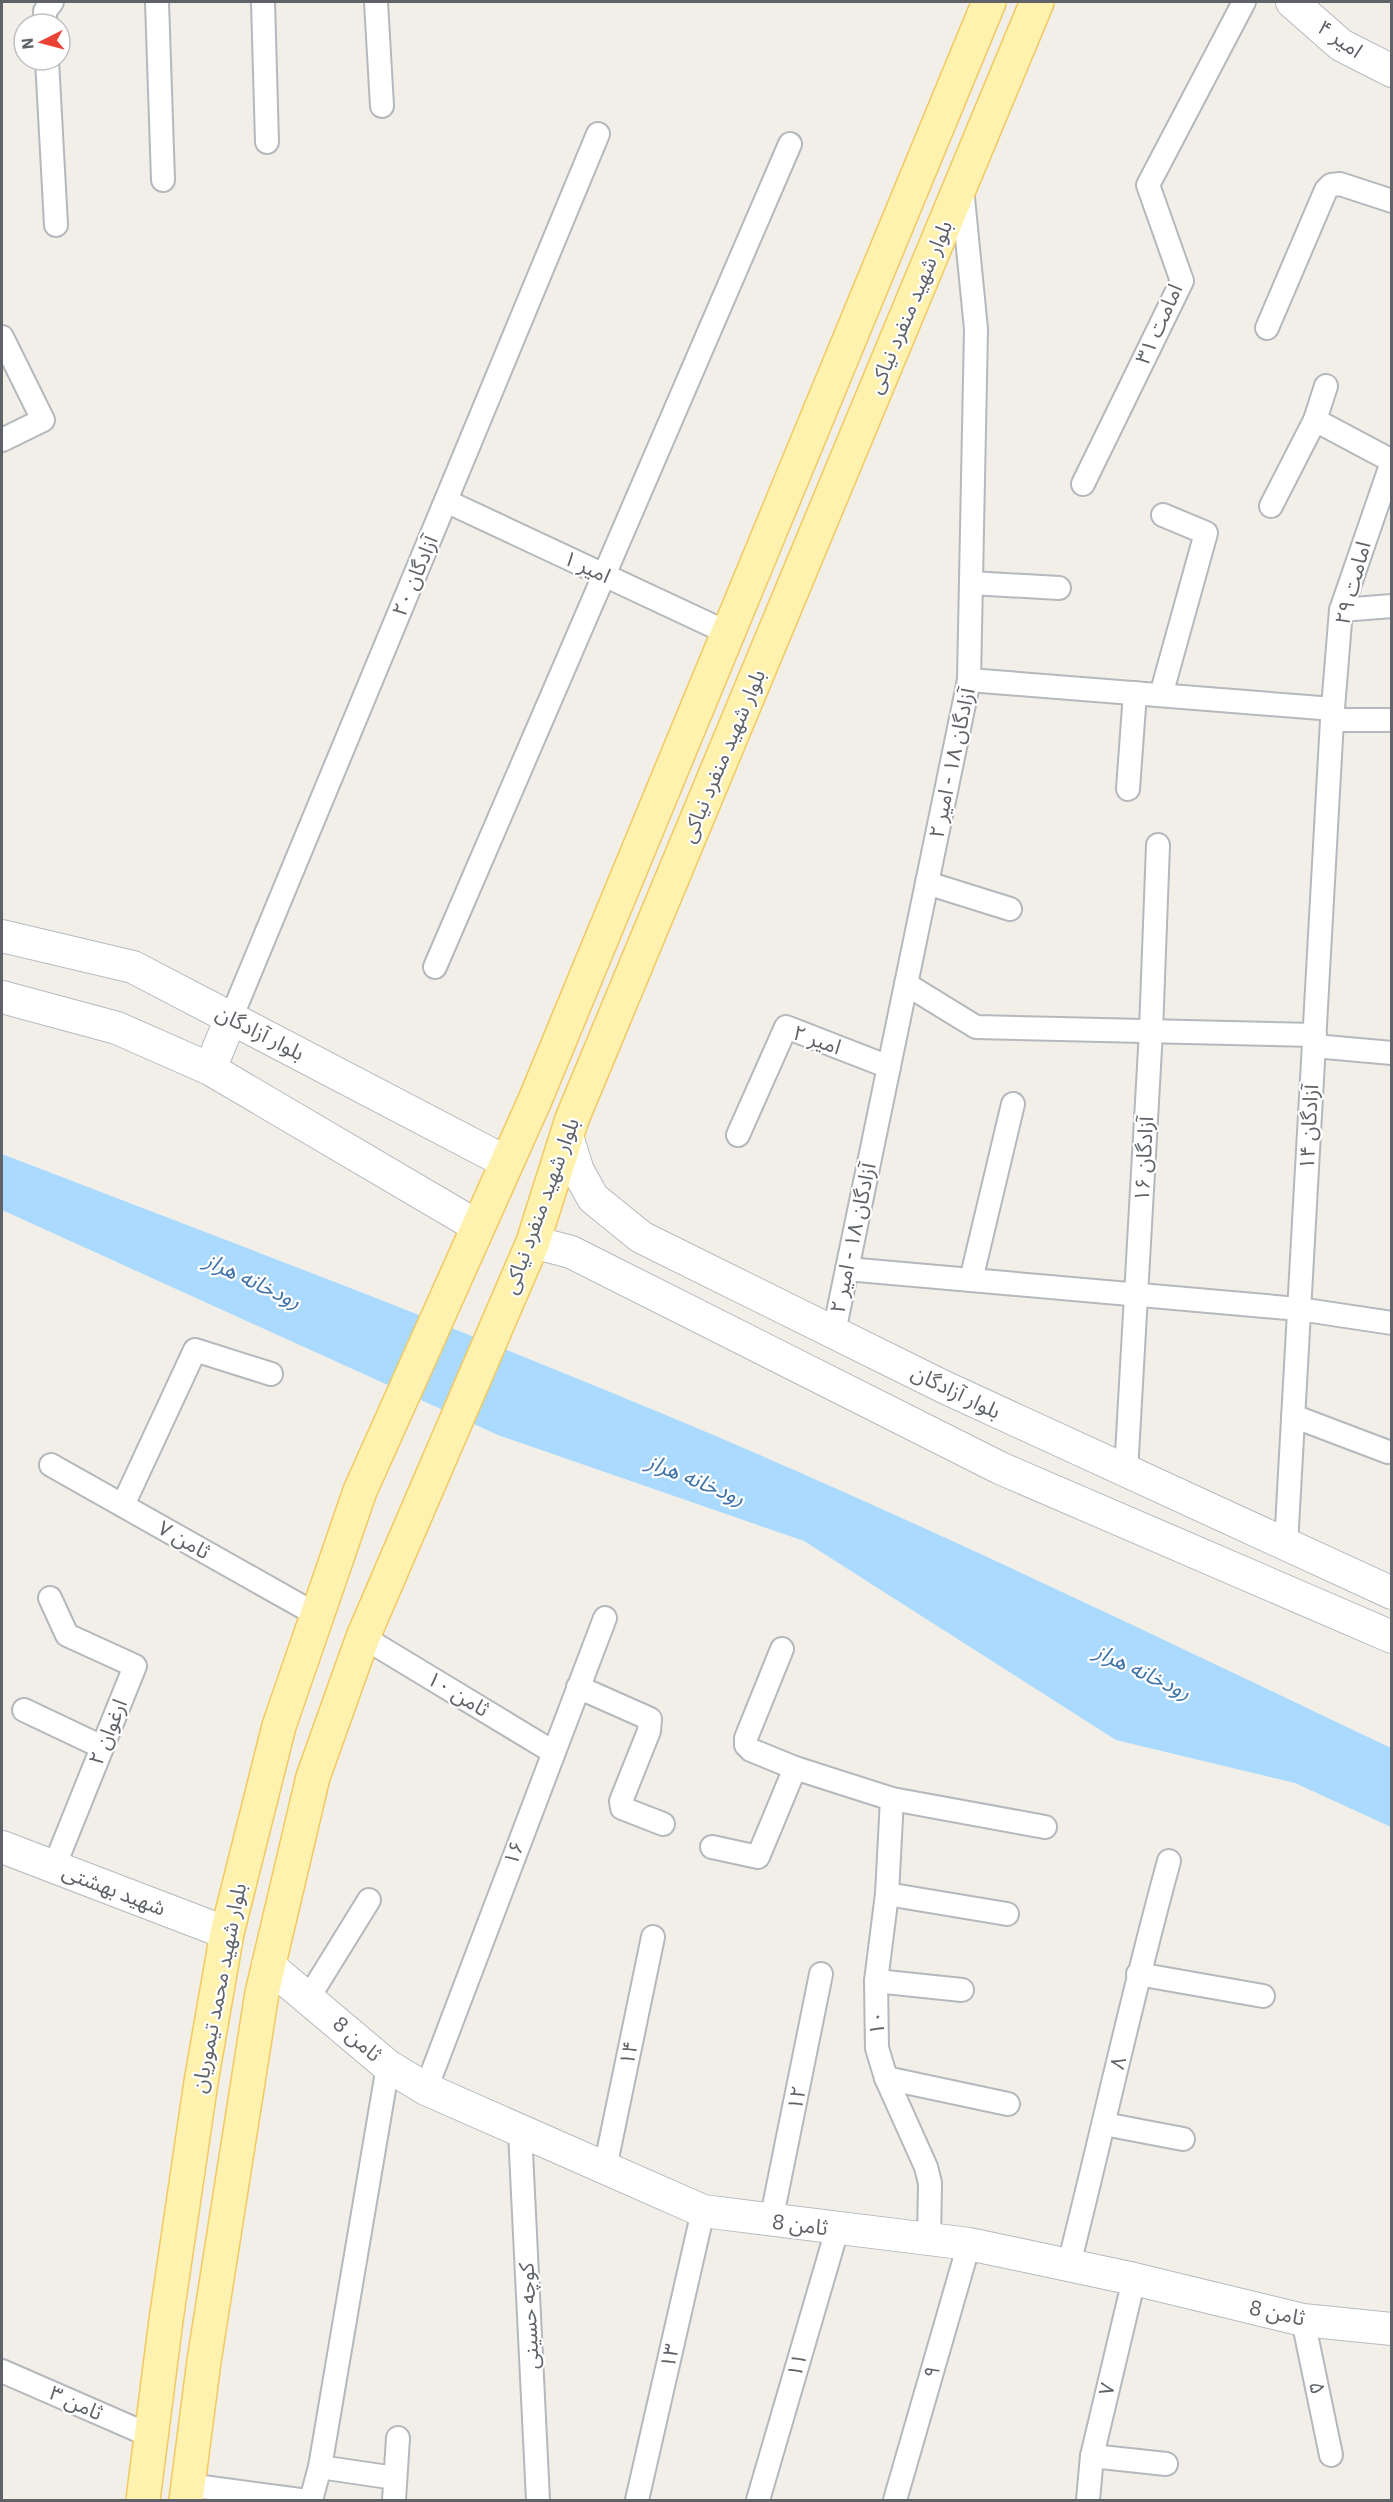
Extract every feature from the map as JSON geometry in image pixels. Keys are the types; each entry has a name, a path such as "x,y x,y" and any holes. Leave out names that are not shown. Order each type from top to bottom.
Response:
{"main road":[{"name":"بلوار شهید منفرد نیاکی","path":"360,1491 506,1162 634,860 989,2"},
{"name":"بلوار شهید منفرد نیاکی","path":"414,1512 533,1242 567,1136 1037,2"},
{"name":"امیر ۴","path":"1292,2 1341,45 1392,71"},
{"path":"662,792 673,810 682,813 702,808"},
{"path":"634,860 654,855 668,867 672,880"},
{"name":"بلوار آزادگان","path":"2,936 133,967 506,1162"},
{"path":"2,997 117,1028 210,1069 477,1226"},
{"path":"210,1069 231,1018"},
{"name":"بلوار آزادگان","path":"567,1136 578,1171 593,1198 641,1237 961,1395 1392,1593"},
{"path":"533,1242 571,1252 1000,1468 1392,1637"},
{"path":"945,1440 961,1395"},
{"name":"بلوار شهید محمد تیموریان","path":"143,2500 166,2320 226,1932 279,1726 360,1491"},
{"name":"بلوار شهید محمد تیموریان","path":"187,2493 209,2324 268,1965 313,1777 347,1678 414,1512"},
{"path":"317,1615 363,1637"},
{"path":"304,1654 347,1678"},
{"name":"شهید بهشتی","path":"2,1847 226,1932"},
{"name":"ثامن 8","path":"268,1965 309,1997 388,2066 426,2089 703,2211 837,2230 969,2244 1134,2279 1303,2320 1392,2330"},
{"path":"166,2320 183,2332 191,2334 204,2329 209,2324"},
{"path":"155,2399 165,2393 178,2391 191,2397 198,2410"}],"street":[{"path":"156,2 163,180"},
{"path":"263,2 267,142"},
{"path":"376,2 382,106"},
{"name":"امامت ۳۱","path":"1083,484 1182,281 1148,185 1244,2"},
{"path":"48,72 56,225"},
{"name":"آزادگان ۲۰","path":"231,1018 598,134"},
{"path":"435,967 790,144"},
{"name":"آزادگان ۱۸ - امیر ۲","path":"834,1332 969,680 976,328 962,183"},
{"path":"1267,328 1326,190 1331,185 1340,184 1392,201"},
{"path":"2,337 43,420 2,440"},
{"path":"1271,506 1315,420 1326,386"},
{"path":"1315,420 1392,461"},
{"name":"امامت ۲۹","path":"1333,715 1341,610 1392,461"},
{"name":"امیر ۱","path":"446,501 728,633"},
{"path":"1161,695 1206,533 1163,515"},
{"path":"971,583 1059,588"},
{"path":"1341,610 1392,606"},
{"path":"969,680 1161,695 1392,720"},
{"path":"1128,789 1135,693"},
{"name":"آزادگان ۱۴","path":"1286,1545 1333,715"},
{"name":"آزادگان ۱۶","path":"1126,1472 1151,1031 1158,845"},
{"path":"927,883 1010,909"},
{"path":"906,984 976,1027 1151,1031 1314,1041 1392,1053"},
{"name":"امیر ۲","path":"738,1135 786,1027 889,1067"},
{"path":"971,1280 1013,1104"},
{"path":"847,1269 1299,1309 1392,1323"},
{"path":"123,1505 195,1350 271,1374"},
{"path":"1293,1416 1388,1452"},
{"name":"ثامن ۷","path":"51,1465 317,1615"},
{"name":"ارغوان ۲","path":"50,1598 67,1635 135,1666 54,1867"},
{"name":"۱۶","path":"426,2089 605,1618"},
{"name":"ثامن ۱۰","path":"363,1637 553,1752"},
{"path":"782,1649 746,1738 746,1745 751,1750 795,1768 892,1799 1045,1827"},
{"path":"578,1688 650,1719 649,1731 621,1802 622,1808 663,1824"},
{"path":"24,1710 102,1747"},
{"path":"712,1847 758,1857 795,1768"},
{"name":"۱۰","path":"892,1799 886,1894 876,1981 877,2048 886,2078 926,2167 930,2183 929,2239"},
{"name":"۸","path":"1068,2264 1104,2124 1138,1974 1169,1861"},
{"path":"886,1894 1007,1914"},
{"path":"309,1997 369,1900"},
{"name":"۱۴","path":"605,2168 653,1937"},
{"name":"۱۲","path":"771,2221 821,1974"},
{"path":"1138,1974 1263,1996"},
{"path":"876,1981 962,1990"},
{"path":"187,2493 306,2500 320,2467 388,2066"},
{"path":"886,2078 1008,2104"},
{"path":"1104,2124 1183,2139"},
{"name":"کوچه حسینی","path":"520,2132 538,2500"},
{"name":"۱۳","path":"637,2500 703,2211"},
{"name":"۱۱","path":"758,2500 837,2230"},
{"name":"۹","path":"895,2500 969,2244"},
{"name":"۷","path":"1088,2500 1092,2457 1134,2279"},
{"name":"۵","path":"1303,2320 1331,2456"},
{"name":"ثامن ۳","path":"2,2371 151,2436"},
{"path":"394,2500 398,2438"},
{"path":"1092,2457 1166,2464"},
{"path":"320,2467 396,2478"}],"water":[{"name":"رودخانه هراز","path":"2,1154 422,1316 673,1418 1034,1579 1391,1748 1391,1827 1295,1783 1116,1740 804,1541 498,1435 2,1210"}]}
